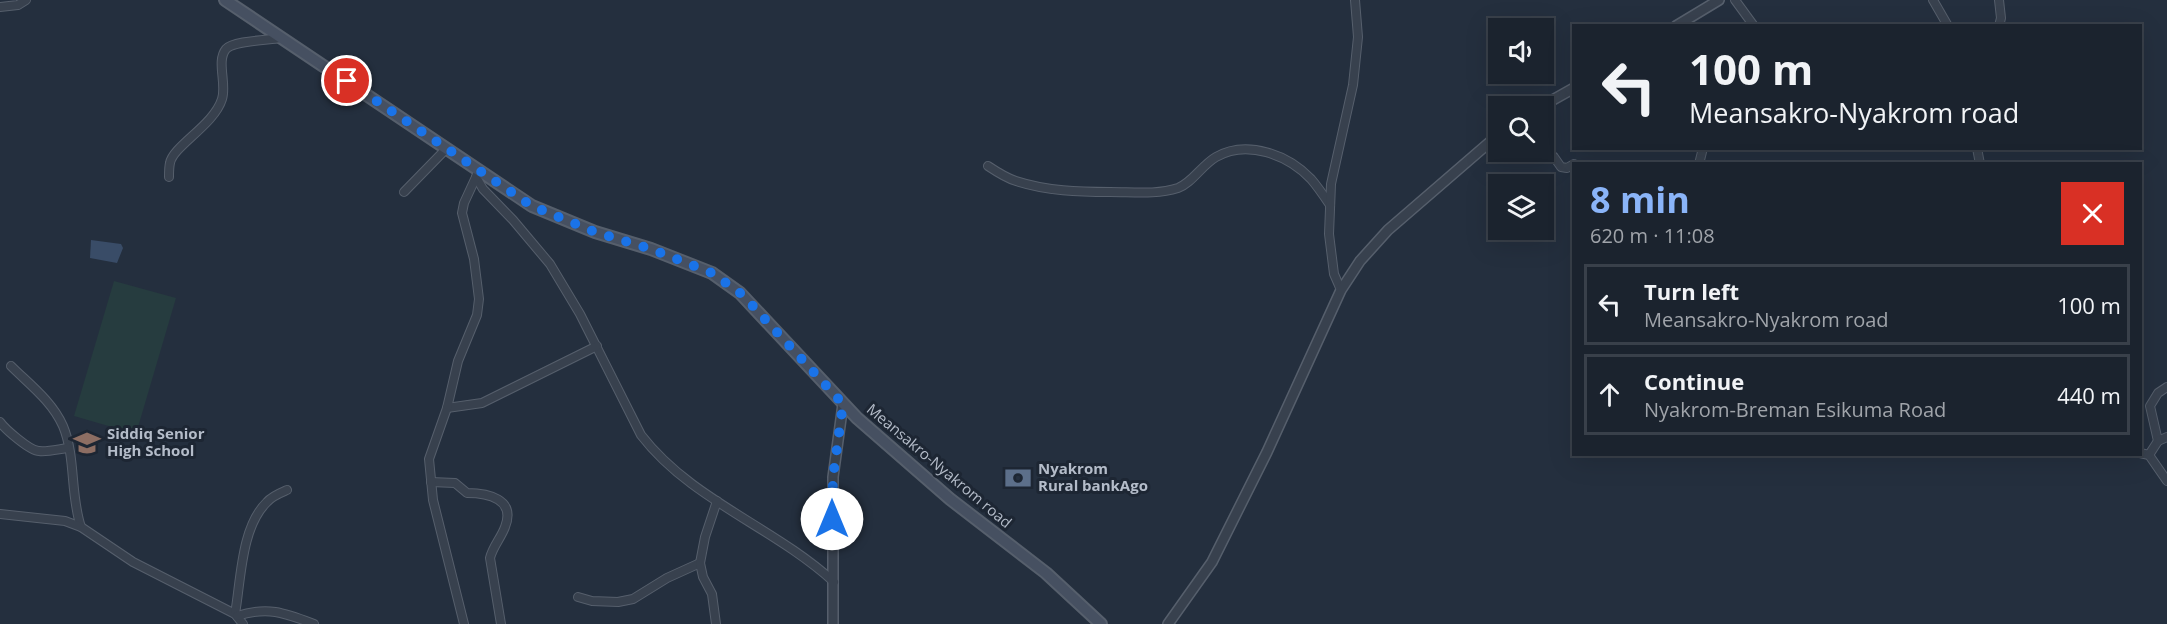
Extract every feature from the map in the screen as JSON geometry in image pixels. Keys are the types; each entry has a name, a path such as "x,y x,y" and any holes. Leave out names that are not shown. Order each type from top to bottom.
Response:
{"main road":[{"name":"Meansakro-Nyakrom road","path":"225,0 425,133 478,174 532,206 595,232 651,249 712,273 747,300 843,404 917,472 1046,573 1101,624"}],"street":[{"path":"0,7 18,5 26,0"},
{"path":"1341,290 1334,274 1329,234 1331,184 1353,85 1358,37 1355,0"},
{"path":"1679,24 1719,0"},
{"path":"1735,0 1753,24"},
{"path":"1932,0 1947,24"},
{"path":"1999,0 2000,24"},
{"path":"169,177 170,162 175,152 205,126 221,103 224,87 222,57 225,50 236,43 280,38"},
{"path":"1554,99 1572,89"},
{"path":"1168,624 1212,562 1293,398 1341,290 1360,261 1388,230 1488,144"},
{"path":"404,192 446,149"},
{"path":"988,166 1015,181 1062,191 1140,193 1168,191 1182,187 1200,168 1217,156 1234,149 1255,149 1292,163 1311,179 1330,205"},
{"path":"1554,158 1561,167 1572,165"},
{"path":"478,174 483,189 550,264 597,346 641,435 654,452 671,468 817,566 834,582"},
{"path":"464,624 433,500 429,459 447,408 458,361 477,315 479,299 474,259 462,213 464,203 478,174"},
{"path":"447,408 482,403 597,346"},
{"path":"11,366 50,404 63,428 68,448 76,513 81,527"},
{"path":"2158,441 2150,406 2158,393 2167,387"},
{"path":"833,624 833,477 843,404"},
{"path":"0,422 8,432 38,452 68,448"},
{"path":"2167,437 2158,441 2145,454 2167,481"},
{"path":"431,482 455,483 467,493 484,493 506,507 506,524 490,558 501,624"},
{"path":"236,615 245,550 252,524 265,503 287,490"},
{"path":"716,624 712,594 703,577 700,563 705,537 717,501"},
{"path":"0,514 65,522 81,527 133,562 236,615 243,624"},
{"path":"578,597 618,602 633,599 667,578 700,563"},
{"path":"236,615 280,611 314,624"}],"green space":[{"path":"114,281 176,298 136,434 74,416"}],"water":[{"path":"91,240 121,244 123,248 117,263 90,258"}],"place":[{"name":"Siddiq Senior High School","path":"87,443"},
{"name":"Nyakrom Rural bankAgo","path":"1018,478"}],"route":[{"path":"347,81 532,206 595,232 651,249 712,273 740,293 843,404 833,477 832,519"}]}
